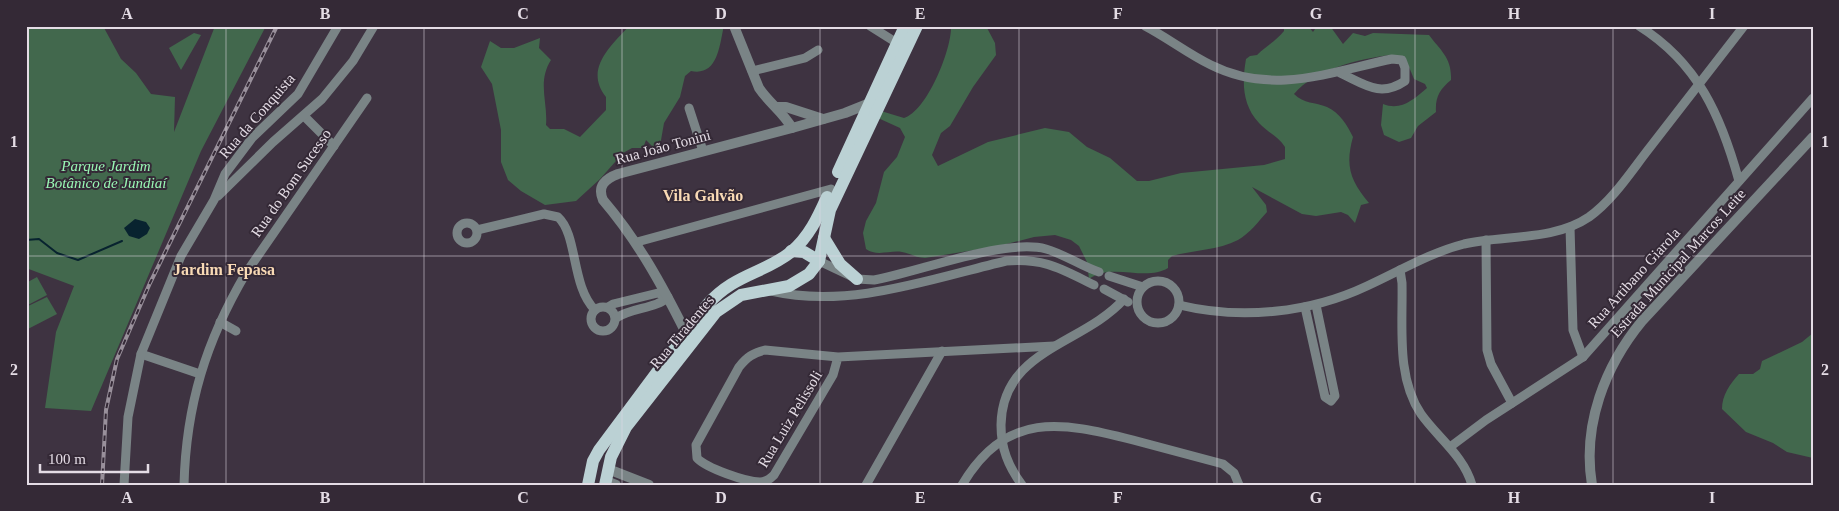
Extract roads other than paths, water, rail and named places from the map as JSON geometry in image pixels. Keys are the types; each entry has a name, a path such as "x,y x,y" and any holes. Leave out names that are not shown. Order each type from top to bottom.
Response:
{"main road":[{"path":"791,251 804,252 819,261 830,210 917,26"},
{"name":"Rua Tiradentes","path":"588,479 599,450 712,300 725,287 774,262 791,251 809,232 831,189 897,43 902,27"},
{"path":"824,238 840,264 857,279"},
{"name":"Rua Tiradentes","path":"607,478 615,446 626,428 716,312 741,295 797,282 809,274 819,261"},
{"path":"768,290 761,278 766,269 774,262"},
{"path":"588,479 607,478 599,450"}],"street":[{"name":"Rua da Conquista","path":"214,200 226,174 238,155 272,116 298,94 338,26"},
{"path":"124,485 128,417 141,354 181,256 214,200 273,142 304,116 338,81 353,61 374,26"},
{"path":"734,26 752,71 765,97 777,107 792,128"},
{"path":"870,26 897,43"},
{"path":"1145,26 1212,66 1238,76 1283,80 1314,79 1392,60 1402,60 1406,74 1405,81 1382,90 1340,73"},
{"path":"1638,26 1668,48 1700,83 1726,136 1739,181"},
{"path":"1179,305 1203,311 1234,313 1316,305 1366,287 1445,250 1486,240 1551,232 1570,227 1588,217 1603,204 1744,26"},
{"path":"752,71 805,58 818,50"},
{"name":"Rua do Bom Sucesso","path":"184,485 189,416 210,343 246,273 367,98"},
{"name":"Rua Artibano Giarola","path":"1450,447 1512,403 1583,357 1813,98"},
{"name":"Rua João Tonini","path":"686,333 637,242 603,200 600,194 603,183 607,178 845,113 870,103"},
{"path":"777,107 786,107 823,119"},
{"path":"689,108 703,152"},
{"path":"845,113 860,125"},
{"path":"304,116 334,146"},
{"name":"Estrada Municipal Marcos Leite","path":"1592,485 1590,456 1593,425 1602,388 1618,353 1642,321 1813,137"},
{"path":"637,242 831,189"},
{"path":"476,230 544,214 558,216 565,226 584,294 595,310"},
{"path":"1570,227 1573,330 1583,357"},
{"path":"1486,240 1487,350 1491,364 1512,403"},
{"path":"819,261 857,279 886,278 1001,249 1023,247 1046,250 1099,272"},
{"path":"768,290 806,297 847,296 887,290 1006,261 1025,259 1046,262 1094,285"},
{"path":"1400,270 1406,382 1412,398 1422,415 1467,470 1472,485"},
{"path":"1109,276 1142,287"},
{"path":"847,296 854,290 857,279"},
{"path":"1104,289 1137,308 1142,316 1150,322 1159,323 1169,321 1176,314 1179,305 1177,292 1167,283 1154,281 1142,287 1138,293 1137,308"},
{"path":"608,307 613,304 658,293 668,297 662,302 632,309 616,318 612,328 606,331 599,330 592,323 591,316 601,306 608,307 614,312 616,318"},
{"path":"1022,485 1012,470 1001,440 1001,415 1006,392 1016,376 1030,363 1054,346 1100,322 1111,314 1124,299"},
{"path":"1305,307 1325,397 1331,401 1335,396 1316,305"},
{"path":"220,322 236,331"},
{"name":"Rua Luiz Pelissoli","path":"838,357 833,374 774,475 768,480 758,482 718,470 702,463 697,458 696,445 746,358 755,352 765,350 838,357 1054,346"},
{"path":"866,485 942,351"},
{"path":"141,354 200,374"},
{"path":"962,485 979,461 1001,440 1038,428 1073,426 1223,464 1234,473 1238,485"},
{"path":"607,478 649,485"}],"water":[{"path":"135,219 146,222 150,228 147,234 139,239 129,236 124,228"}],"waterway":[{"path":"26,240 39,239 57,253 78,260 122,241"}],"railway":[{"path":"102,485 106,410 117,359 150,283 277,26"}],"district":[{"name":"Vila Galvão","path":"703,195"},
{"name":"Jardim Fepasa","path":"224,269"}],"park label":[{"name":"Parque Jardim Botânico de Jundiaí","path":"106,174"}]}
